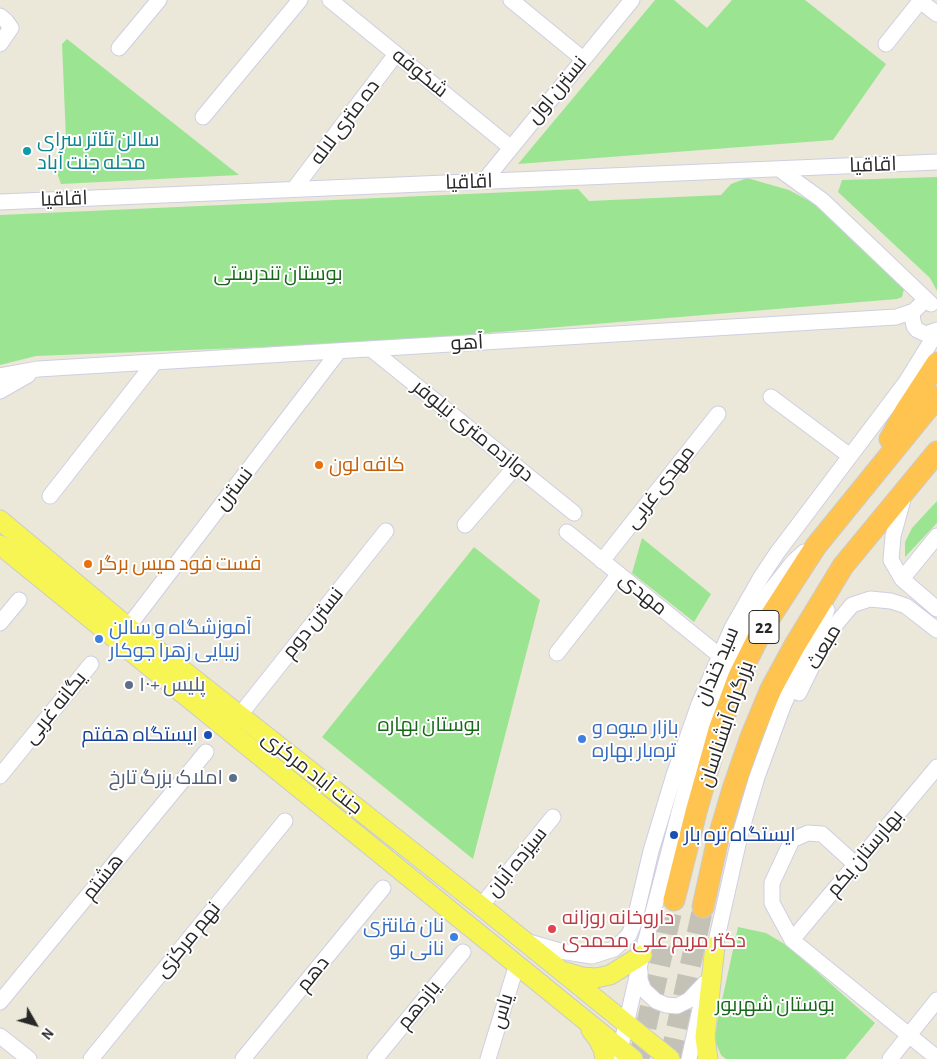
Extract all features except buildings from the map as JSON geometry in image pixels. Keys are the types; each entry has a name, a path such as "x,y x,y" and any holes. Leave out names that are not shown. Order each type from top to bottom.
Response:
{"highway":[{"path":"869,478 905,412 928,362"},
{"name":"بزرگراه آبشناسان","path":"674,900 719,730 739,676 763,628 816,546 869,478 937,397"},
{"name":"بزرگراه آبشناسان","path":"704,907 717,843 733,789 751,737 771,689 795,645 843,566 937,452"}],"main road":[{"name":"جنت آباد مرکزی","path":"0,520 239,716 481,906 670,1059"},
{"name":"جنت آباد مرکزی","path":"0,545 549,990 598,1039 603,1050 619,1056"},
{"path":"364,840 367,833 376,823"},
{"path":"708,1059 705,1037 715,946"},
{"path":"561,970 582,977 596,978 610,975 641,961"}],"street":[{"path":"119,48 159,0"},
{"path":"203,117 300,0"},
{"name":"شکوفه","path":"330,0 510,147"},
{"path":"511,0 583,59"},
{"name":"نسترن اول","path":"484,181 632,0"},
{"path":"886,44 920,0 937,14"},
{"path":"0,16 11,28 0,44"},
{"name":"ده متری لاله","path":"294,189 396,54"},
{"name":"اقاقیا","path":"0,202 937,162"},
{"path":"779,169 822,200 914,287 922,315 928,362"},
{"name":"آهو","path":"0,376 38,369 922,315 932,333 937,331"},
{"name":"سید خندان","path":"524,941 560,951 592,956 614,950 629,935 634,923 651,852 674,775 700,704 736,621 760,577 793,531 906,382 928,362 937,331"},
{"name":"دوازده متری نیلوفر","path":"371,349 574,513"},
{"name":"نسترن","path":"128,626 340,351"},
{"path":"50,496 155,362"},
{"path":"0,391 38,369"},
{"path":"771,397 850,456"},
{"name":"مهدی غربی","path":"602,560 718,414"},
{"path":"465,525 516,466"},
{"path":"906,489 893,536 891,560 902,579 937,609"},
{"path":"619,1056 641,961 693,762 727,672 747,630 771,590 794,561 830,528"},
{"name":"نسترن دوم","path":"239,716 386,531"},
{"name":"مهدی","path":"567,532 720,656"},
{"path":"902,579 937,536"},
{"path":"689,1059 741,832 757,777 783,706 818,628 859,547"},
{"path":"557,653 619,574"},
{"name":"مبعث","path":"757,777 821,648 836,624 852,605 870,599 891,601 906,606 937,630"},
{"path":"0,623 18,600"},
{"name":"یگانه غربی","path":"0,776 91,664"},
{"name":"هشتم","path":"0,1002 206,752"},
{"name":"بهارستان یکم","path":"792,940 937,767"},
{"name":"سیزده آبان","path":"481,906 553,817"},
{"name":"نهم مرکزی","path":"91,1059 285,821"},
{"path":"855,864 822,834 808,833 792,840 772,883 772,904 792,940 937,1058"},
{"name":"دهم","path":"242,1059 383,888"},
{"name":"یازدهم","path":"375,1059 463,952"},
{"path":"641,961 640,980 644,990 656,1001 666,1005 677,1006 689,1000 706,982"},
{"name":"یاس","path":"488,1059 517,964"},
{"path":"890,1059 937,1000"},
{"path":"0,1036 29,1059"}],"green space":[{"path":"655,0 674,0 707,28 732,0 805,0 886,64 833,140 518,164"},
{"path":"67,39 239,175 61,184 53,162 64,149 61,145 66,139 62,44"},
{"path":"937,177 937,291 930,278 838,192 842,180"},
{"name":"بوستان تندرستی","path":"747,178 789,190 813,203 904,289 902,297 897,299 415,339 36,356 0,365 0,215 578,189 589,201 721,195 731,184"},
{"path":"937,501 937,523 905,557 905,542 912,528"},
{"path":"642,538 711,594 694,622 632,573"},
{"name":"بوستان بهاره","path":"474,547 540,600 473,859 322,737"},
{"name":"بوستان شهریور","path":"738,927 766,933 788,946 875,1023 845,1059 726,1059 721,1055 715,1041 717,1023"}],"tunnel":[{"path":"639,1059 674,900"},
{"path":"670,1059 703,907"}],"place":[{"name":"سالن تئاتر سرای محله جنت آباد","path":"27,151"},
{"name":"کافه لون","path":"319,465"},
{"name":"فست فود میس برگر","path":"88,564"},
{"name":"آموزشگاه و سالن زیبایی زهرا جوکار","path":"99,639"},
{"name":"پلیس +۱۰","path":"129,685"},
{"name":"ایستگاه هفتم","path":"208,735"},
{"name":"بازار میوه و تره‌بار بهاره","path":"582,739"},
{"name":"املاک بزرگ تارخ","path":"233,778"},
{"name":"ایستگاه تره بار","path":"674,835"},
{"name":"داروخانه روزانه دکتر مریم علی محمدی","path":"552,929"},
{"name":"نان فانتزی نانی نو","path":"454,937"}]}
